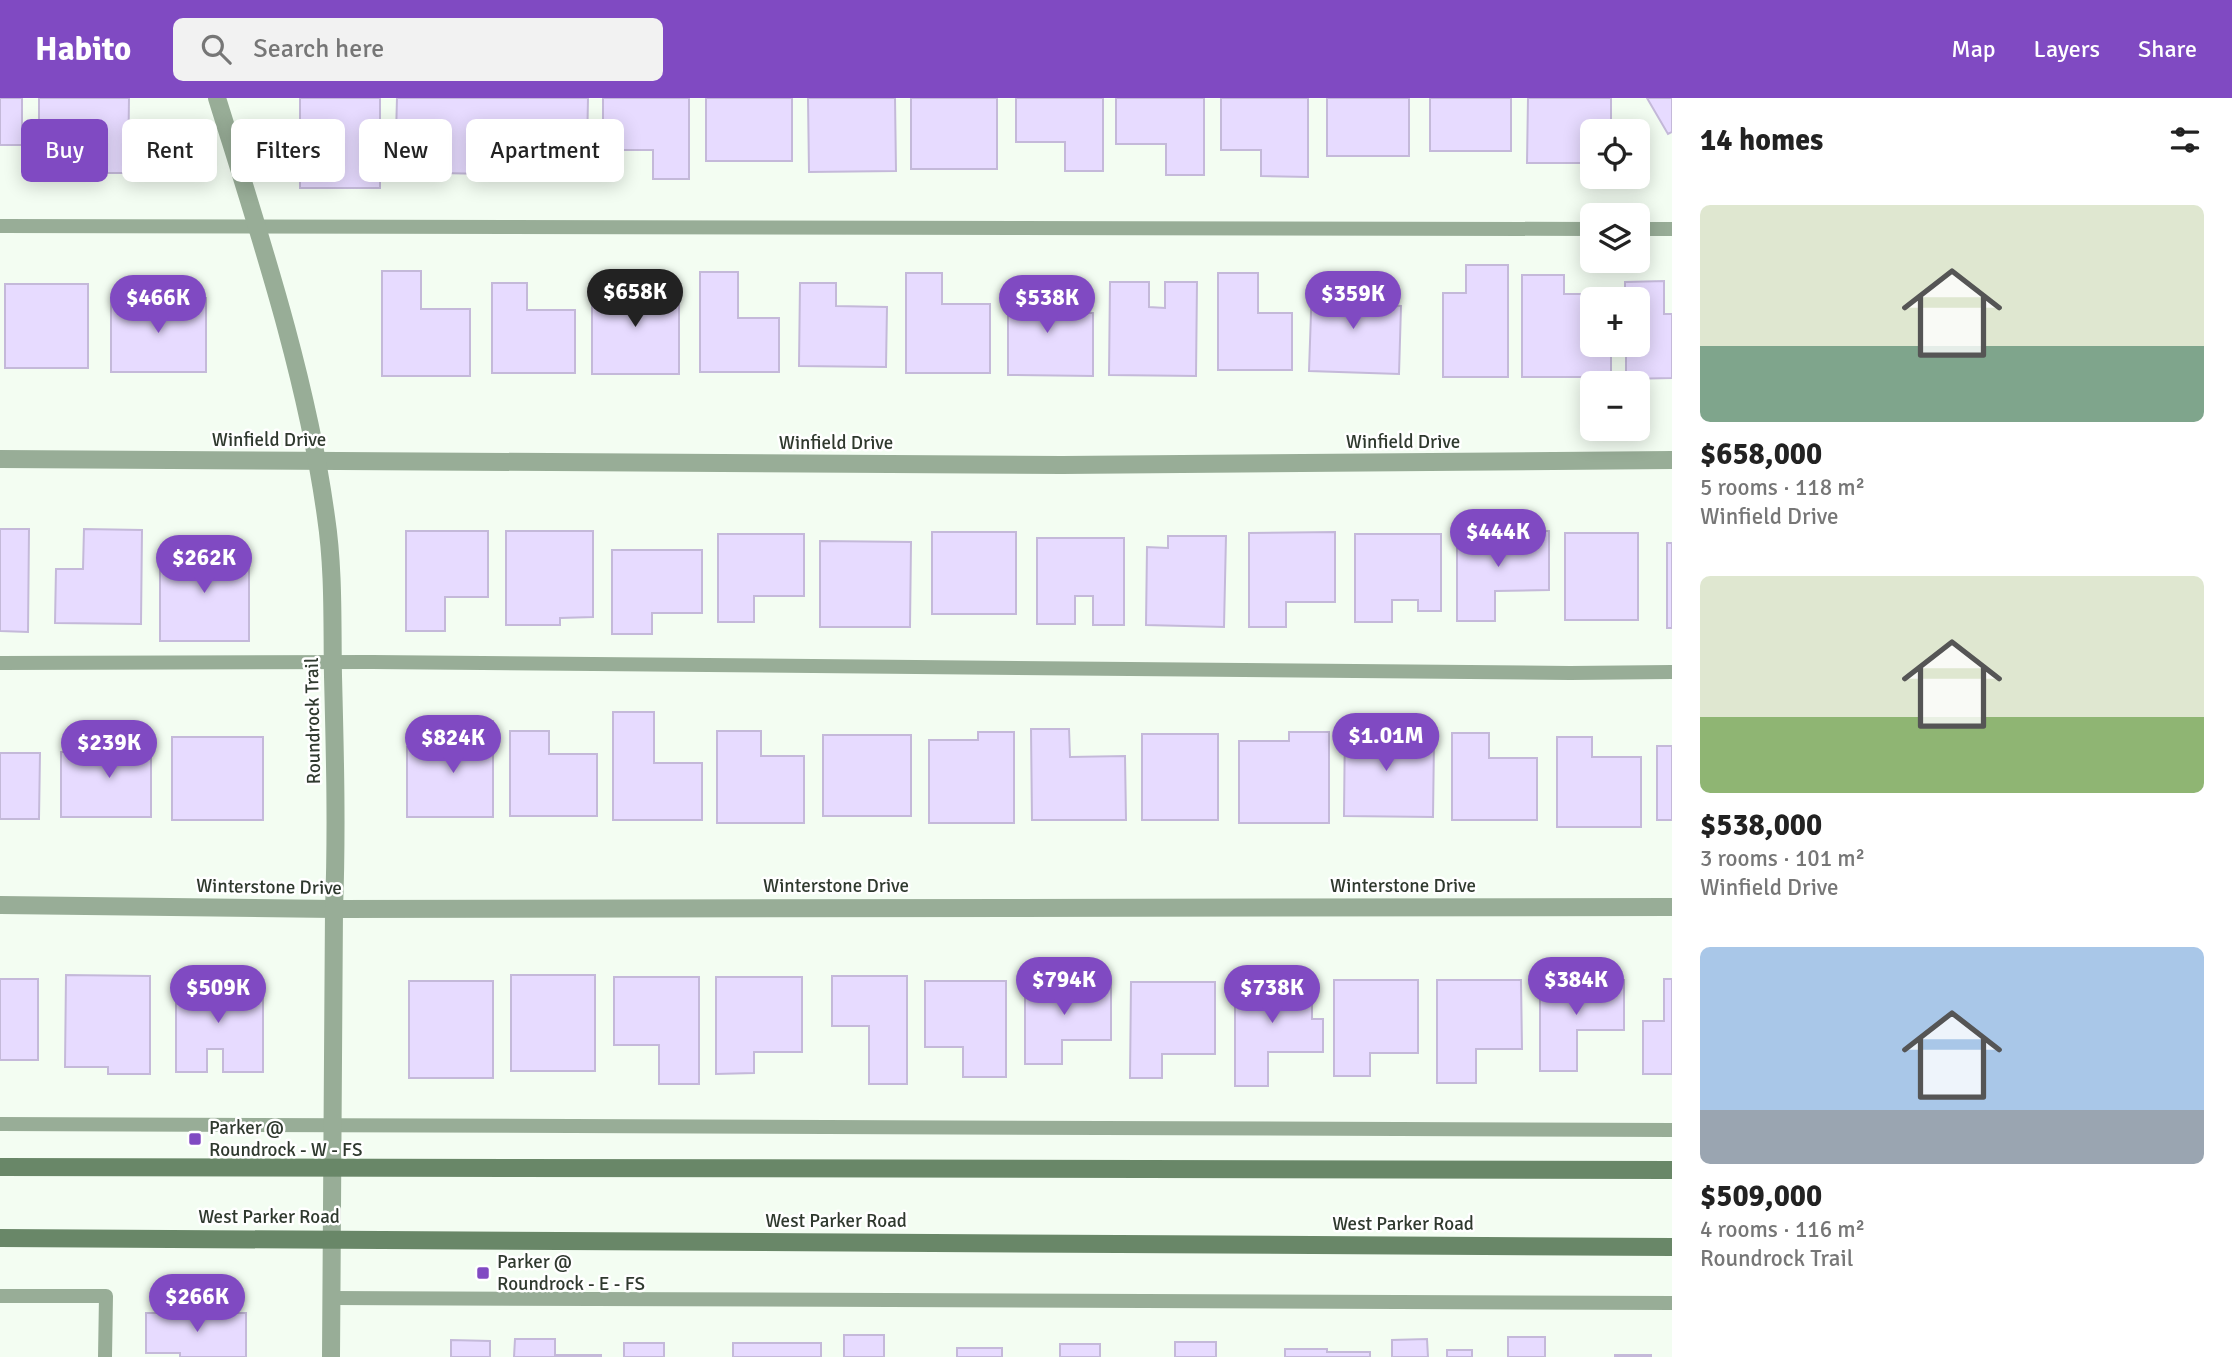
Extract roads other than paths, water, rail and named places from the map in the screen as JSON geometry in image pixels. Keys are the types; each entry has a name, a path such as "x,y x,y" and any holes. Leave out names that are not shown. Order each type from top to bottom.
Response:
{"main road":[{"path":"0,1167 1672,1171"},
{"name":"West Parker Road","path":"0,1238 1672,1247"}],"street":[{"name":"Roundrock Trail","path":"217,98 258,228 293,358 327,519 337,851 334,909 331,1357"},
{"name":"Winfield Drive","path":"0,459 1062,465 1672,460"},
{"name":"Winterstone Drive","path":"0,905 334,909 1672,907"}],"lane":[{"path":"0,226 1580,229"},
{"path":"1650,229 1672,229"},
{"path":"0,663 333,662 1672,672"},
{"path":"0,1124 1672,1130"},
{"path":"0,1296 106,1296 105,1357"},
{"path":"332,1298 1672,1303"}],"place":[{"name":"Parker @ Roundrock - W - FS","path":"195,1139"},
{"name":"Parker @ Roundrock - E - FS","path":"483,1273"}]}
